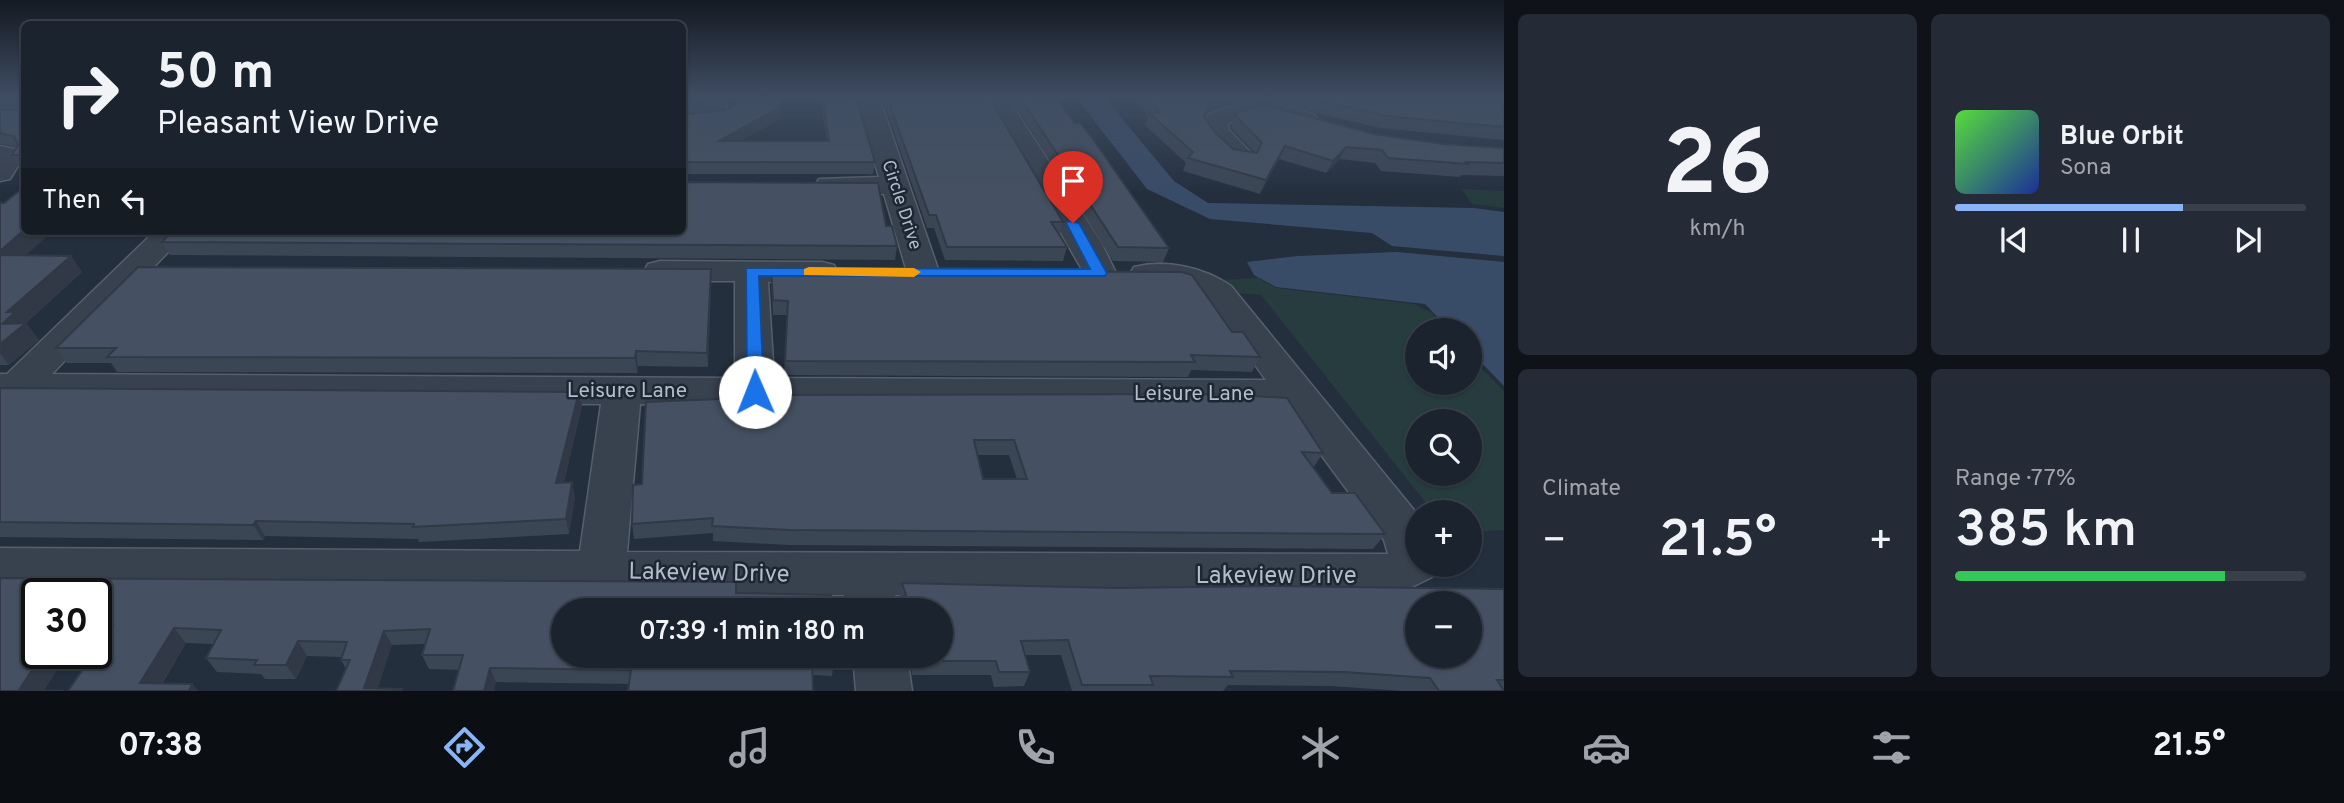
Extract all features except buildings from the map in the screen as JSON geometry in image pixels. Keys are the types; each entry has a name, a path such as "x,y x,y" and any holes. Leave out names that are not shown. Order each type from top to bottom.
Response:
{"street":[{"name":"Circle Drive","path":"877,129 923,272"},
{"path":"1015,129 1086,244 1086,273 1177,274 1205,281 1219,293 1297,394"},
{"path":"1215,129 1242,157"},
{"path":"0,154 11,156 0,173"},
{"path":"0,182 21,183"},
{"path":"804,185 895,186"},
{"path":"8,387 169,235"},
{"path":"136,268 175,268"},
{"path":"628,271 857,272"},
{"path":"751,271 755,392"},
{"name":"Leisure Lane","path":"8,387 1297,394"},
{"path":"601,573 622,391"},
{"name":"Lakeview Drive","path":"0,569 601,573 869,593 1390,577 1415,564 1405,533 1297,394"},
{"path":"881,668 884,691"}],"green space":[{"path":"1461,189 1504,191 1504,208 1472,204"},
{"path":"1258,278 1276,288 1414,304 1432,313 1437,318 1405,318 1405,395 1482,395 1482,369 1504,391 1504,530 1482,531 1482,500 1424,500 1413,486 1482,486 1482,409 1405,409 1405,476 1261,295 1232,293 1221,280"}],"water":[{"path":"1101,129 1131,129 1174,181 1208,203 1474,208 1504,212 1504,256 1392,246 1372,233 1210,219 1147,189"},
{"path":"1397,252 1504,262 1504,386 1482,363 1482,318 1438,318 1425,304 1276,287 1254,275 1247,262 1298,256"}],"slow traffic":[{"path":"809,272 914,272"}],"route":[{"path":"755,392 754,289 751,271 1100,273 1073,223"}]}
